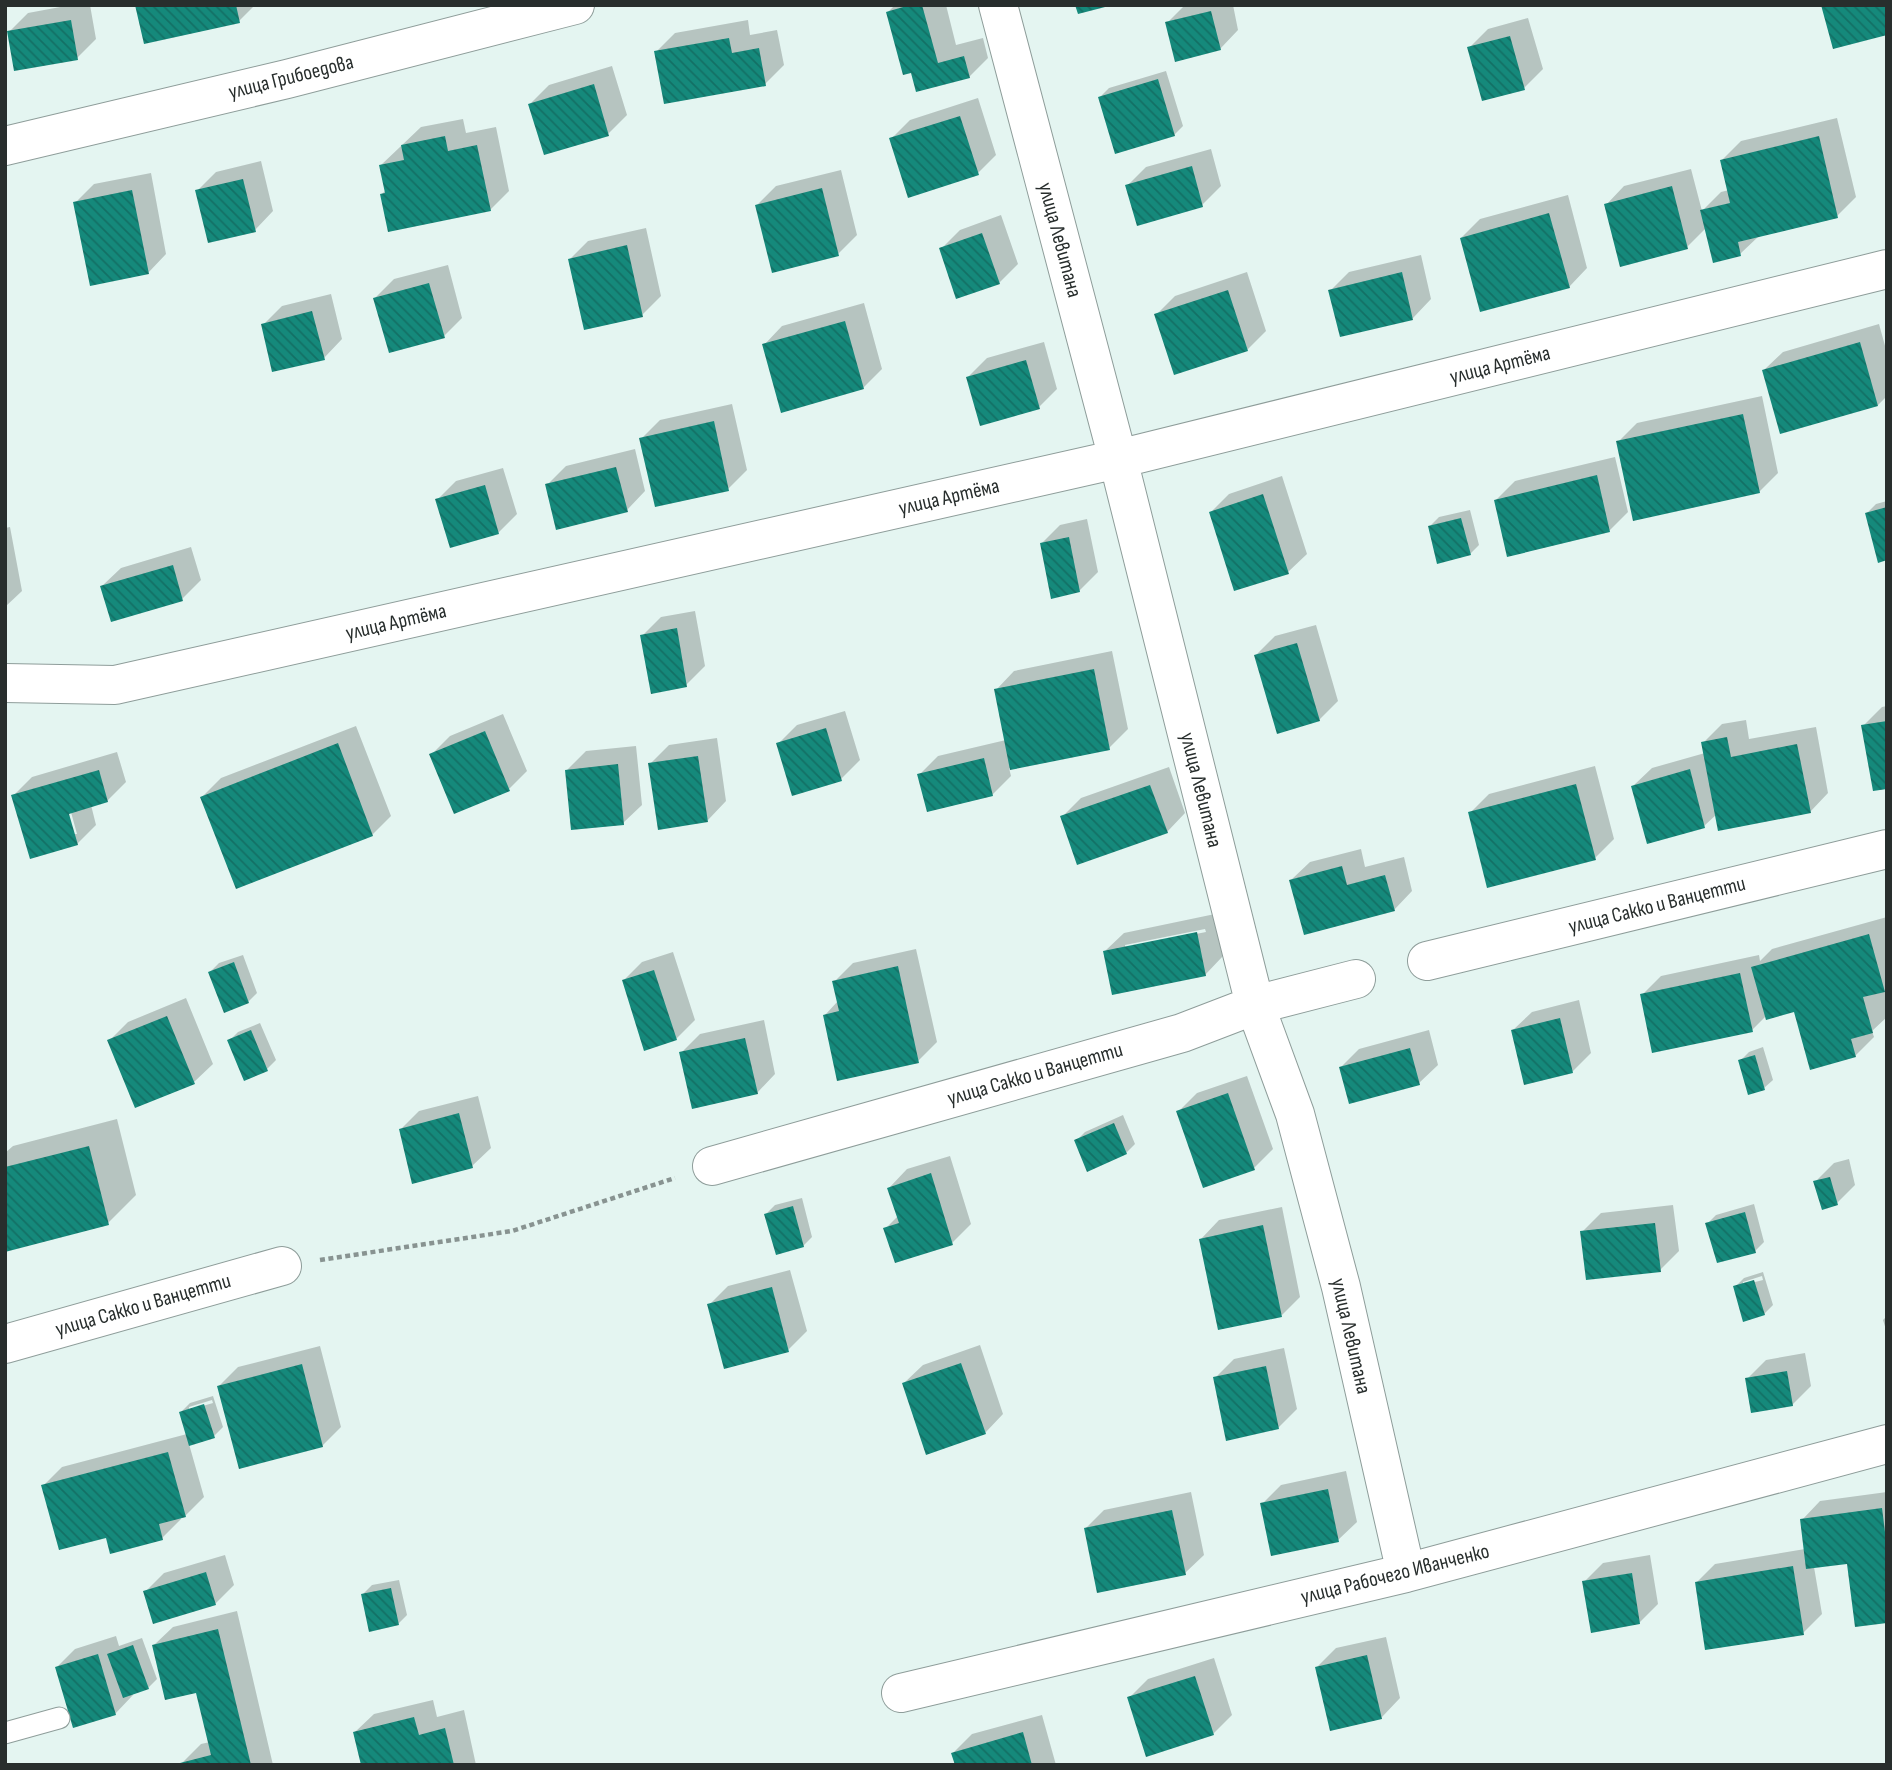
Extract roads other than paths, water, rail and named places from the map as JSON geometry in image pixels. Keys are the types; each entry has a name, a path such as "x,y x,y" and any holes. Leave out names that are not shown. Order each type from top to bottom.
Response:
{"street":[{"name":"улица Грибоедова","path":"5,146 274,82 575,5"},
{"name":"улица Левитана","path":"998,5 1118,459 1255,1005 1295,1114 1330,1247 1406,1573"},
{"name":"улица Артёма","path":"5,683 114,685 1118,459 1887,269"},
{"name":"улица Сакко и Ванцетти","path":"1427,961 1887,849"},
{"name":"улица Сакко и Ванцетти","path":"712,1166 1182,1033 1255,1005 1356,979"},
{"name":"улица Сакко и Ванцетти","path":"5,1344 282,1266"},
{"name":"улица Рабочего Иванченко","path":"901,1693 1406,1573 1887,1444"}],"lane":[{"path":"5,1733 58,1718"}]}
